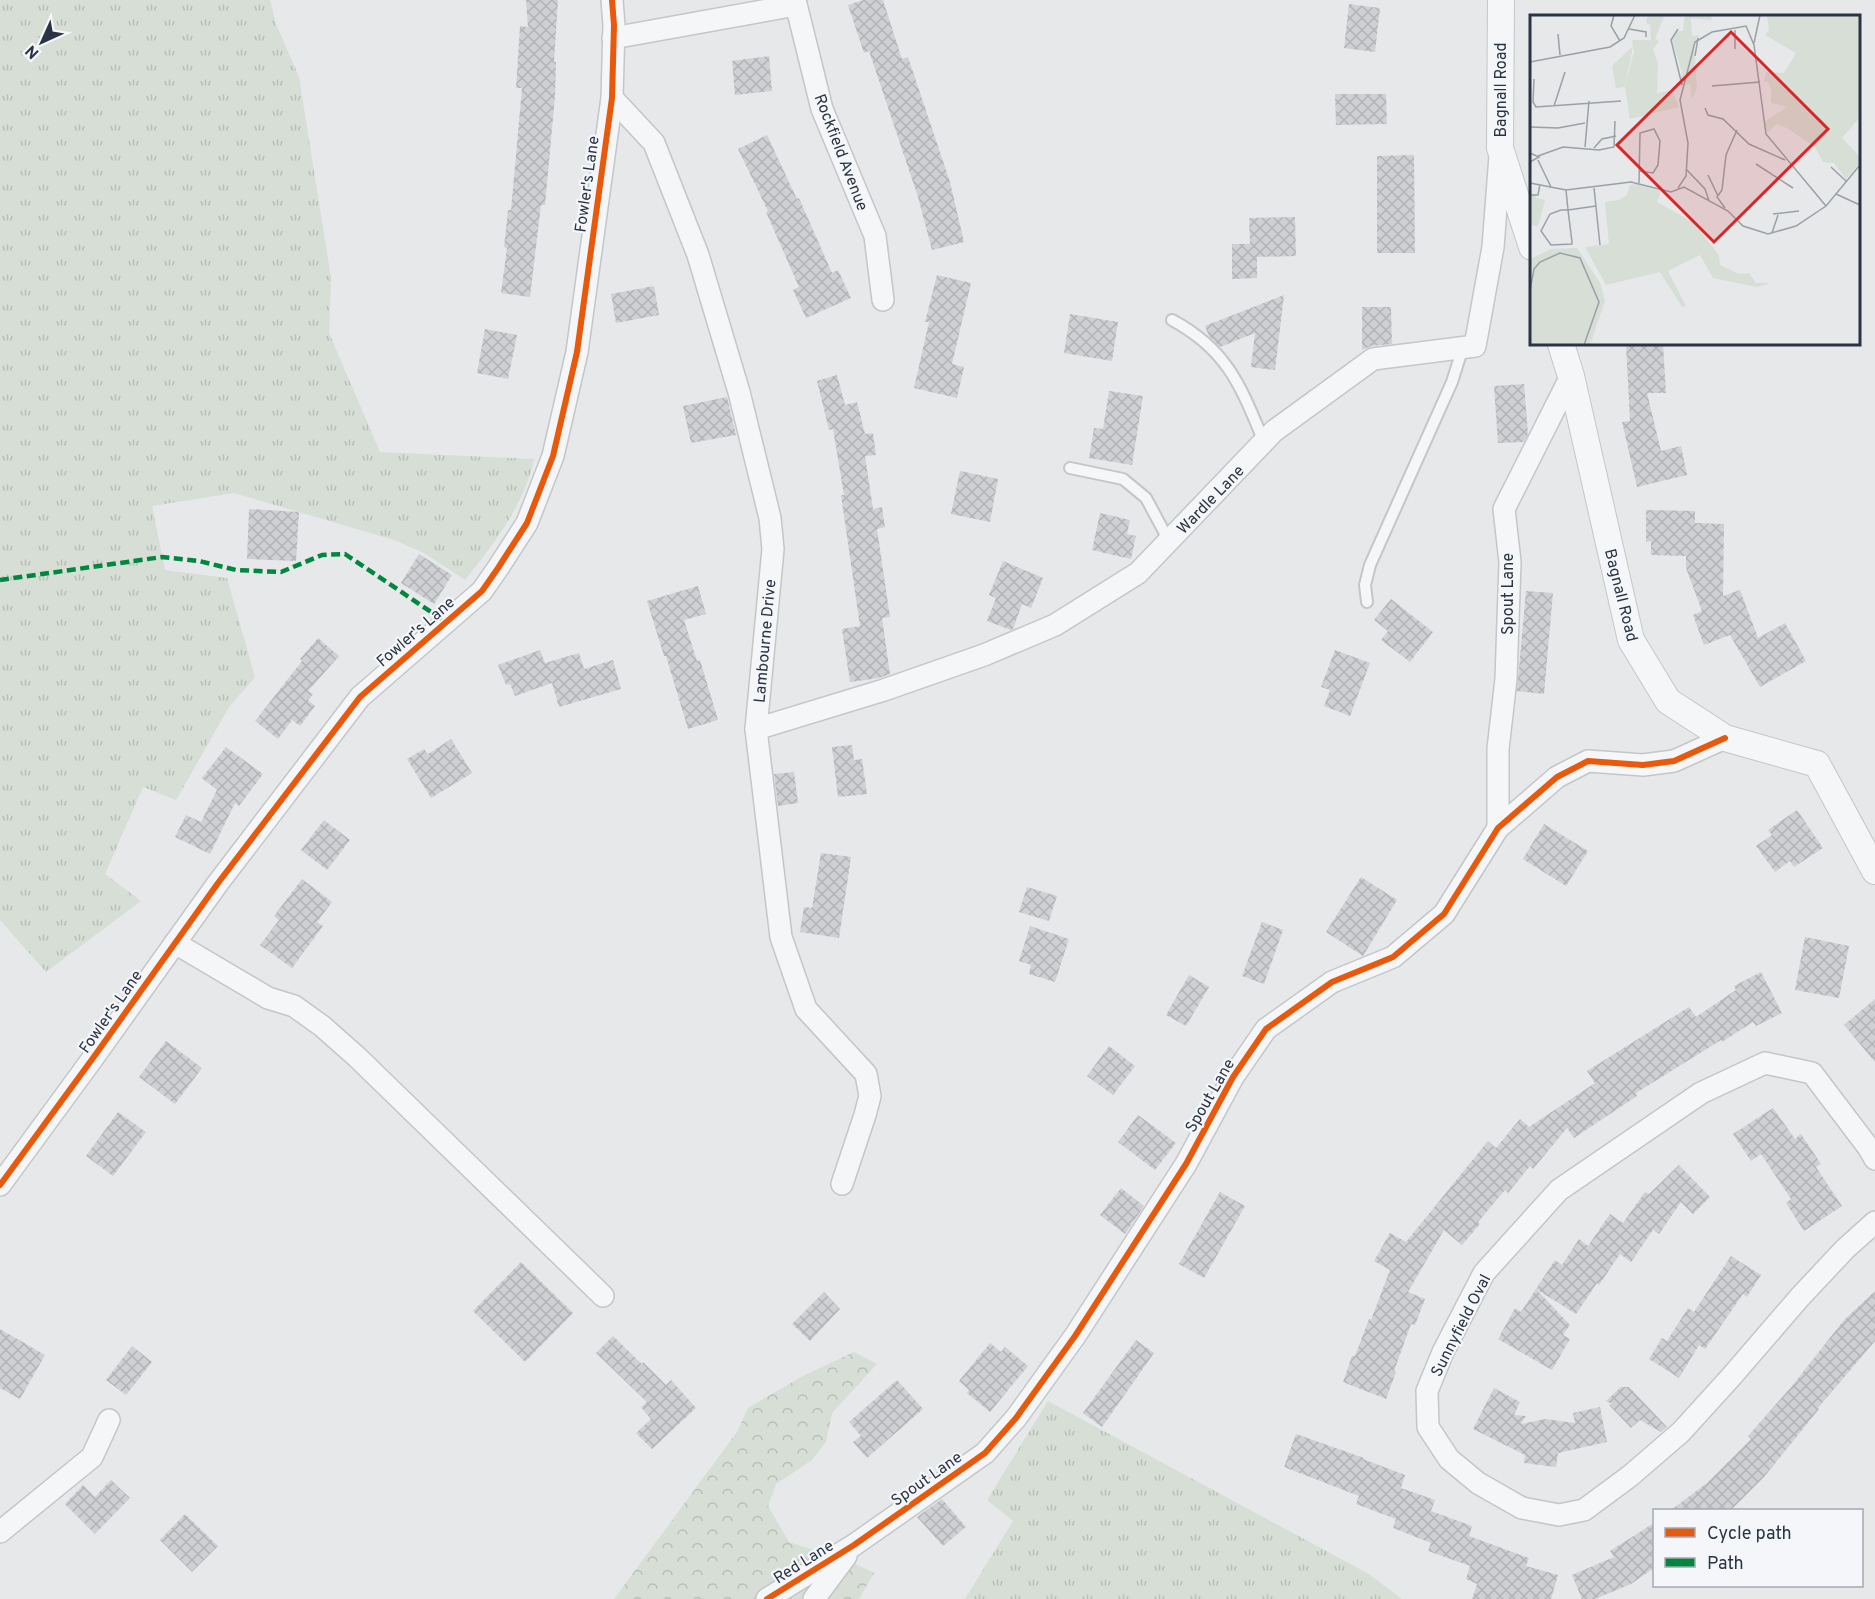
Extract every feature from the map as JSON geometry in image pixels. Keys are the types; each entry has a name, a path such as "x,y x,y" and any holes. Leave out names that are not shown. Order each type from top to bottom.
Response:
{"street":[{"name":"Fowler's Lane","path":"0,1185 218,883 360,697 482,591 527,523 553,456 577,352 612,98 612,0"},
{"name":"Bagnall Road","path":"1501,0 1500,148 1530,241"},
{"name":"Rockfield Avenue","path":"613,38 795,3 822,109 875,236 884,300"},
{"name":"Lambourne Drive","path":"612,98 654,143 698,255 739,392 770,518 773,549 756,729 781,937 806,1009 866,1074 870,1096 866,1115 842,1184"},
{"path":"1463,347 1475,346 1493,247 1500,148"},
{"name":"Bagnall Road","path":"1561,345 1571,376 1631,640 1668,701 1725,738 1816,764 1875,871"},
{"name":"Wardle Lane","path":"756,729 884,690 984,655 1055,625 1138,573 1274,432 1372,359 1463,347"},
{"name":"Spout Lane","path":"1498,828 1498,749 1506,679 1510,562 1504,509 1571,376"},
{"name":"Spout Lane","path":"854,1545 985,1453 1016,1418 1075,1336 1173,1183 1233,1077 1266,1029 1332,982 1393,957 1444,914 1498,828 1557,777 1588,761 1643,765 1674,761 1725,738"},
{"path":"175,943 268,998 294,1006 322,1026 603,1296"},
{"name":"Sunnyfield Oval","path":"1875,1159 1812,1073 1765,1063 1701,1093 1559,1190 1484,1273 1443,1352 1427,1391 1428,1427 1449,1459 1478,1483 1522,1508 1559,1515 1584,1510 1630,1476 1681,1432 1800,1297 1845,1249 1875,1222"},
{"path":"0,1532 92,1457 109,1420"},
{"path":"814,1599 854,1545"},
{"name":"Red Lane","path":"767,1599 854,1545"}],"lane":[{"path":"1172,320 1188,328 1225,363 1237,379 1264,442"},
{"path":"1367,602 1365,585 1370,565 1452,382 1463,347"},
{"path":"1070,468 1123,479 1146,498 1169,541"}],"green space":[{"path":"0,0 270,0 276,24 299,77 331,278 329,333 380,452 534,459 530,476 516,508 497,538 465,580 424,553 394,540 234,493 152,506 165,570 227,578 255,677 229,707 176,800 143,787 105,874 141,901 46,972 0,920"},
{"path":"854,1352 877,1364 832,1413 826,1442 812,1460 776,1484 768,1506 789,1542 853,1563 874,1573 859,1599 614,1599 737,1432 748,1408 803,1376"},
{"path":"1048,1401 1369,1574 1402,1599 965,1599 1013,1521 987,1500"}],"building":[{"path":"526,0 558,0 554,62 556,62 555,96 545,205 541,205 530,297 501,293 522,88 516,88 520,26 528,27"},
{"path":"863,0 883,0 902,59 908,57 950,182 964,242 932,250 918,197 869,51 864,53 848,5"},
{"path":"1349,4 1380,8 1375,52 1344,48"},
{"path":"769,56 772,91 735,95 732,61"},
{"path":"1335,94 1386,94 1387,124 1336,125"},
{"path":"767,135 797,199 799,198 832,273 838,270 851,298 806,318 793,290 799,287 766,212 768,211 738,149"},
{"path":"1414,155 1415,253 1377,253 1377,156"},
{"path":"1295,217 1296,256 1257,257 1257,278 1232,279 1232,244 1250,244 1249,218"},
{"path":"937,275 971,283 952,364 964,367 957,398 914,388 929,322 925,322"},
{"path":"654,286 659,315 616,323 611,294"},
{"path":"1284,295 1275,370 1251,367 1255,333 1220,347 1209,336 1205,326"},
{"path":"1362,307 1391,307 1392,344 1371,346 1362,350"},
{"path":"1070,314 1118,322 1112,361 1064,353"},
{"path":"485,329 517,335 508,379 477,373"},
{"path":"1626,345 1663,345 1666,393 1647,393 1661,451 1681,446 1687,475 1637,487 1622,422 1630,421"},
{"path":"837,375 845,405 857,402 865,434 873,433 876,455 865,456 873,509 882,507 885,527 877,529 890,617 882,618 890,674 850,682 842,629 860,626 841,495 844,495 833,429 829,430 817,381"},
{"path":"1524,384 1528,434 1524,442 1498,443 1494,386"},
{"path":"1109,391 1143,396 1132,465 1089,458 1094,428 1103,429"},
{"path":"727,397 736,435 691,443 683,406"},
{"path":"960,471 998,479 990,522 951,514"},
{"path":"249,509 299,512 296,561 247,559"},
{"path":"1646,510 1695,511 1695,523 1724,524 1723,596 1740,590 1758,638 1785,623 1806,661 1760,687 1730,635 1704,645 1693,615 1702,611 1686,568 1686,556 1651,555 1651,541 1646,542"},
{"path":"1100,513 1130,520 1127,534 1136,536 1131,559 1092,550"},
{"path":"419,554 452,575 434,604 401,583"},
{"path":"1003,561 1043,578 1031,608 1022,604 1011,630 987,621 996,598 989,595"},
{"path":"698,586 706,614 684,620 697,661 700,660 718,720 688,729 647,601"},
{"path":"1526,591 1553,593 1544,694 1517,691"},
{"path":"1391,599 1433,632 1410,662 1381,640 1388,631 1374,620"},
{"path":"318,638 339,656 308,691 313,694 308,700 315,706 300,726 292,720 278,739 255,721"},
{"path":"540,650 545,663 579,653 584,669 613,660 621,689 559,707 552,683 515,696 510,684 506,685 498,665"},
{"path":"1335,650 1370,663 1350,716 1324,706 1330,690 1321,687"},
{"path":"451,739 472,773 431,798 407,759 424,749 428,754"},
{"path":"852,745 854,760 862,759 867,794 838,797 832,747"},
{"path":"226,747 263,774 239,806 235,803 210,854 175,837 186,815 201,822 217,790 202,778"},
{"path":"794,772 798,803 778,806 774,774"},
{"path":"1797,810 1823,848 1794,867 1790,861 1775,872 1756,846 1772,835 1768,830"},
{"path":"324,820 350,840 327,870 301,850"},
{"path":"1544,824 1588,851 1566,886 1523,859"},
{"path":"821,853 851,857 839,938 800,932 804,907 812,908"},
{"path":"1361,877 1397,900 1363,956 1326,932"},
{"path":"302,879 332,902 317,922 323,926 292,968 260,945 279,920 274,916"},
{"path":"1027,887 1057,896 1049,921 1019,912"},
{"path":"1262,922 1283,930 1264,984 1242,976"},
{"path":"1030,926 1069,939 1055,982 1029,974 1031,965 1019,961"},
{"path":"1805,937 1849,946 1839,998 1795,990"},
{"path":"1761,972 1782,1013 1756,1026 1753,1022 1722,1042 1721,1040 1636,1093 1637,1096 1574,1138 1567,1128 1533,1169 1530,1166 1508,1193 1505,1190 1462,1245 1444,1230 1408,1292 1425,1299 1415,1325 1411,1324 1386,1399 1343,1382 1352,1356 1355,1356 1369,1319 1371,1320 1390,1270 1374,1261 1390,1233 1406,1242 1488,1141 1496,1148 1520,1119 1529,1127 1595,1083 1587,1071 1689,1007 1696,1017 1736,990 1734,986"},
{"path":"1189,975 1209,987 1186,1026 1166,1015"},
{"path":"1875,999 1875,1062 1844,1025"},
{"path":"166,1041 202,1068 175,1104 139,1077"},
{"path":"1109,1046 1135,1066 1113,1095 1087,1076"},
{"path":"1773,1108 1795,1139 1801,1134 1821,1164 1816,1167 1842,1206 1804,1231 1786,1203 1791,1199 1761,1154 1751,1161 1733,1134"},
{"path":"118,1112 146,1132 113,1176 86,1156"},
{"path":"1138,1115 1176,1143 1155,1170 1118,1142"},
{"path":"1679,1165 1710,1197 1693,1214 1681,1202 1659,1234 1653,1230 1631,1262 1620,1254 1576,1314 1536,1289 1555,1260 1562,1265 1579,1239 1588,1246 1610,1214 1623,1223 1645,1192 1649,1194"},
{"path":"1121,1188 1144,1206 1125,1234 1100,1215"},
{"path":"1220,1192 1245,1206 1204,1278 1179,1264"},
{"path":"1731,1256 1761,1275 1747,1297 1743,1294 1705,1349 1699,1345 1679,1378 1649,1359 1662,1338 1667,1341 1688,1308 1694,1312"},
{"path":"521,1262 573,1313 525,1362 473,1311"},
{"path":"1536,1289 1570,1325 1563,1335 1570,1339 1552,1370 1498,1339 1515,1308 1521,1312"},
{"path":"1875,1291 1875,1341 1764,1477 1732,1509 1672,1509 1707,1483 1751,1439 1748,1436 1792,1386 1844,1320"},
{"path":"824,1292 840,1309 810,1341 792,1324"},
{"path":"0,1329 45,1355 20,1399 0,1388"},
{"path":"613,1336 666,1385 671,1380 696,1408 652,1449 636,1433 651,1419 641,1407 647,1402 596,1353"},
{"path":"1136,1340 1154,1353 1102,1427 1083,1413"},
{"path":"990,1343 1001,1352 1005,1347 1028,1366 990,1412 967,1393 969,1390 959,1381"},
{"path":"132,1346 152,1362 126,1395 106,1380"},
{"path":"897,1380 923,1409 867,1458 853,1442 861,1436 849,1422"},
{"path":"1621,1387 1629,1387 1667,1427 1661,1432 1640,1420 1631,1428 1609,1405 1612,1404 1606,1401"},
{"path":"1494,1388 1520,1402 1514,1415 1526,1416 1521,1424 1545,1419 1575,1423 1573,1413 1600,1407 1607,1442 1558,1453 1556,1467 1524,1463 1525,1455 1473,1429"},
{"path":"1296,1434 1405,1475 1401,1488 1435,1500 1431,1511 1472,1526 1469,1536 1529,1558 1526,1566 1558,1575 1551,1599 1472,1599 1477,1584 1466,1579 1470,1566 1428,1551 1431,1543 1393,1528 1396,1519 1356,1504 1359,1496 1284,1467"},
{"path":"111,1480 130,1498 95,1534 65,1504 83,1485 95,1497"},
{"path":"942,1499 966,1527 943,1546 917,1517"},
{"path":"185,1514 218,1546 192,1572 160,1540"},
{"path":"1653,1524 1653,1569 1631,1584 1595,1599 1582,1599 1572,1575 1614,1557 1610,1551"}],"marked path":[{"path":"0,580 162,557 199,561 236,570 281,572 322,555 345,554 446,622"}],"cycle path":[{"path":"0,1185 218,883 360,697 482,591 527,523 553,456 577,352 612,98 614,25 612,0"},
{"path":"767,1599 854,1545 985,1453 1016,1418 1075,1336 1186,1164 1233,1077 1266,1029 1332,982 1393,957 1444,914 1498,828 1557,777 1588,761 1643,765 1674,761 1725,738"}]}
